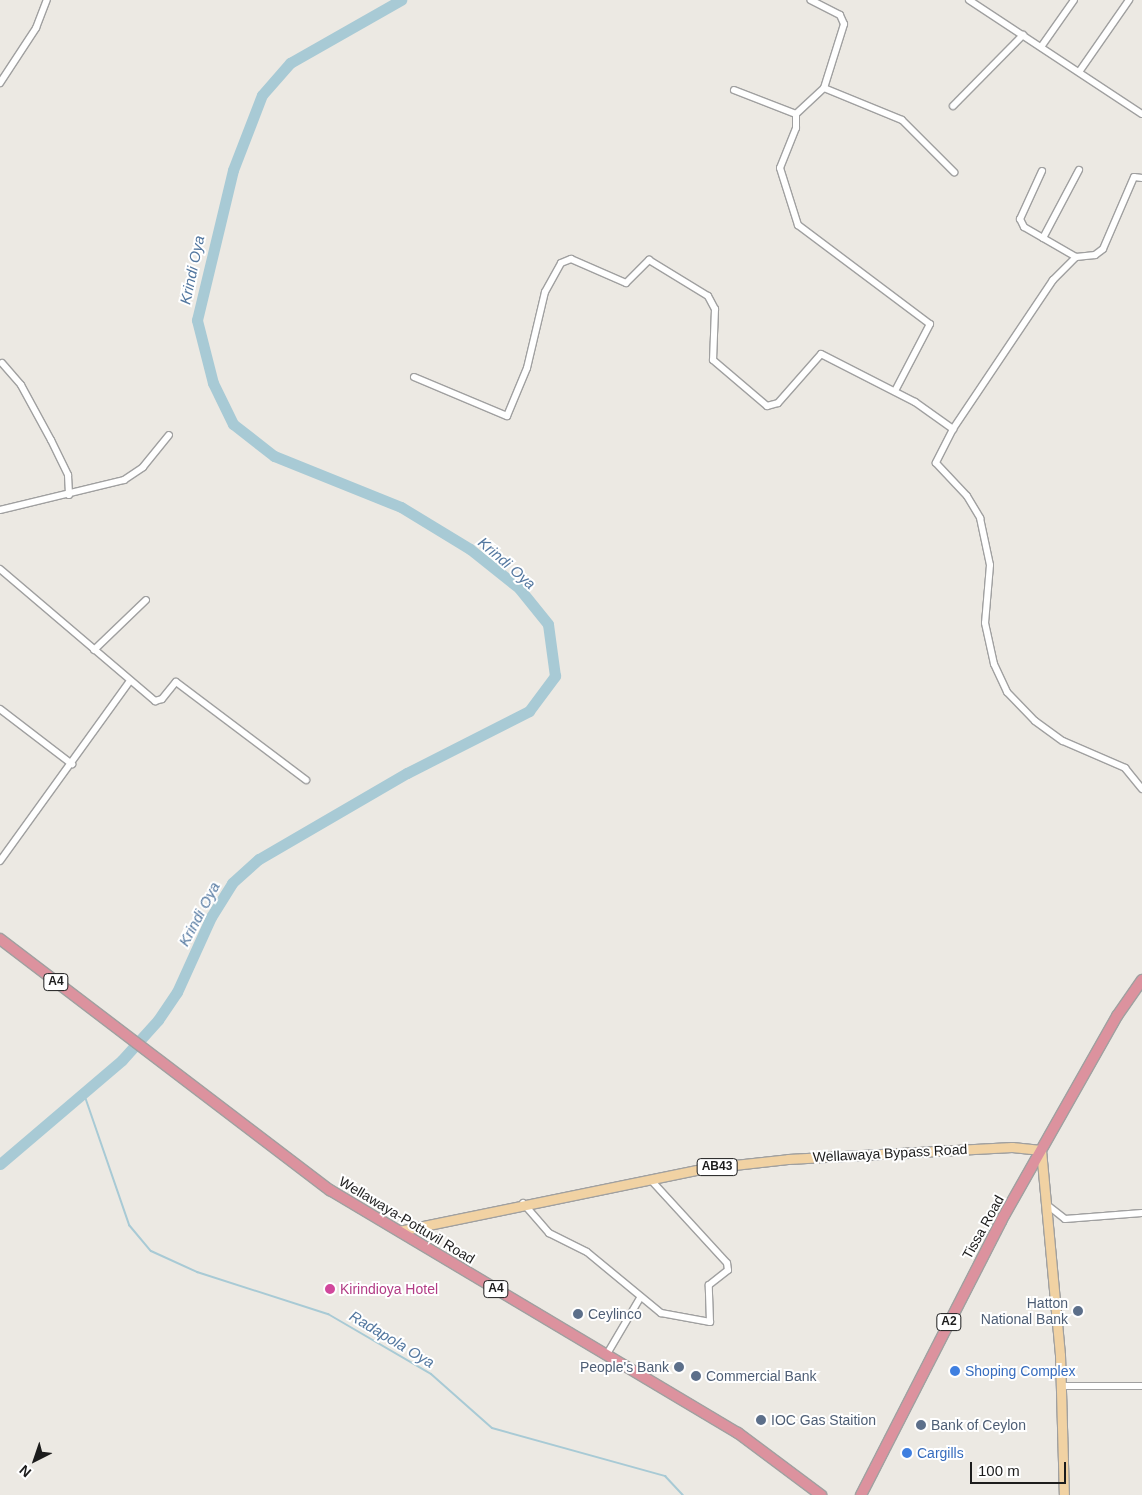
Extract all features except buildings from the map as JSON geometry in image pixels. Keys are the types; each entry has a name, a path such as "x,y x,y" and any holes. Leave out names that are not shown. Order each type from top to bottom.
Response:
{"highway":[{"name":"Wellawaya-Pottuvil Road","path":"0,939 178,1072 330,1190 738,1433 821,1495"},
{"name":"Tissa Road","path":"861,1495 1041,1150 1142,980"}],"main road":[{"name":"Wellawaya Bypass Road","path":"399,1232 474,1218 523,1203 788,1158 1012,1147 1041,1150"},
{"path":"1041,1150 1062,1386 1064,1495"}],"street":[{"path":"0,83 36,28 47,0"},
{"path":"811,0 844,19 824,88 796,114 796,128 780,168 798,225 930,324 895,391"},
{"path":"969,0 1142,114"},
{"path":"1041,47 1074,0"},
{"path":"1078,72 1129,0"},
{"path":"953,106 1023,36"},
{"path":"824,88 902,120 954,172"},
{"path":"734,90 796,114"},
{"path":"1043,238 1079,170"},
{"path":"1042,171 1020,219 1024,227 1076,257 1095,255 1103,249 1134,177 1142,178"},
{"path":"1076,257 1043,294 953,429 936,463 967,496 980,518 990,565 985,622 994,664 1007,692 1035,721 1062,741 1125,768 1142,789"},
{"path":"414,377 506,416 526,368 545,292 561,263 571,259 626,283 649,260 708,296 715,309 714,360 767,406 778,404 821,354 895,391 953,429"},
{"path":"2,363 21,385 59,457 68,475 69,495"},
{"path":"0,510 69,495 124,480 143,466 169,435"},
{"path":"0,569 130,681 158,701 176,682 306,780"},
{"path":"94,650 146,600"},
{"path":"0,861 72,764 130,681"},
{"path":"0,708 72,764"},
{"path":"523,1203 550,1233 587,1252 640,1298 661,1313 710,1322 709,1285 728,1270 727,1263 651,1180"},
{"path":"1046,1204 1065,1219 1142,1213"},
{"path":"607,1354 640,1298"},
{"path":"1062,1386 1142,1386"}],"waterway":[{"name":"Krindi Oya","path":"0,1164 122,1060 158,1020 177,992 211,917 232,883 259,859 407,773 529,711 555,676 548,624 519,588 470,549 401,507 274,456 233,424 213,383 197,320 233,170 262,95 290,63 401,0"},
{"name":"Radapola Oya","path":"84,1094 129,1225 151,1251 197,1272 328,1314 431,1374 492,1428 665,1476 683,1495"}],"place":[{"name":"Kirindioya Hotel","path":"330,1289"},
{"name":"Hatton National Bank","path":"1078,1311"},
{"name":"Ceylinco","path":"578,1314"},
{"name":"People's Bank","path":"679,1367"},
{"name":"Shoping Complex","path":"955,1371"},
{"name":"Commercial Bank","path":"696,1376"},
{"name":"IOC Gas Staition","path":"761,1420"},
{"name":"Bank of Ceylon","path":"921,1425"},
{"name":"Cargills","path":"907,1453"}]}
